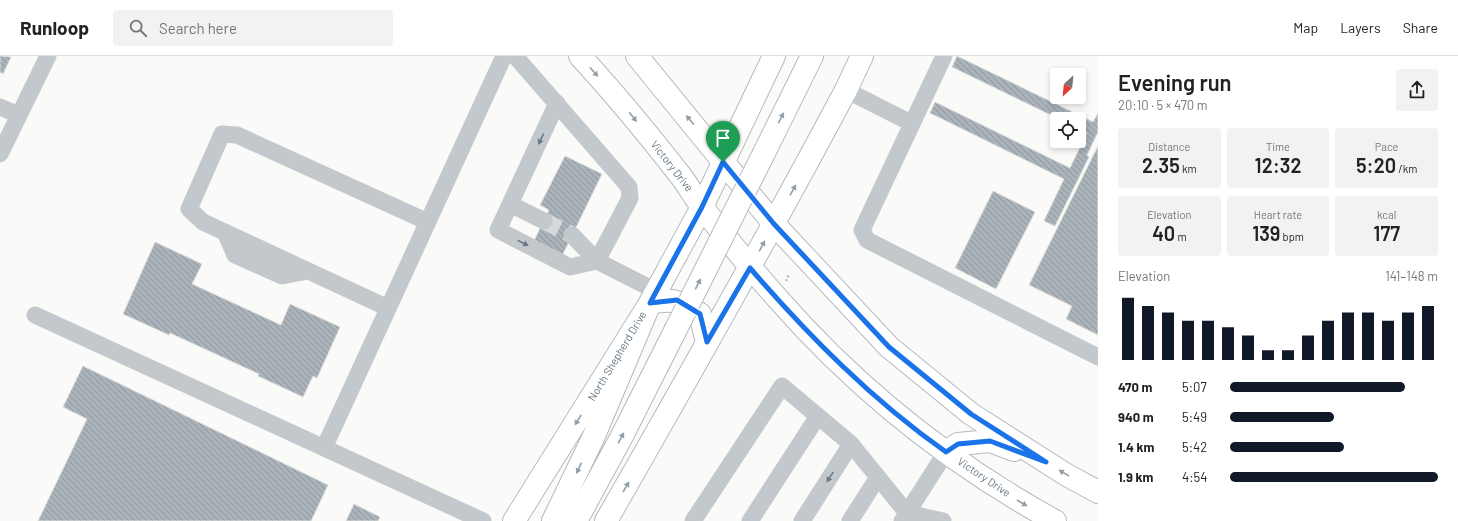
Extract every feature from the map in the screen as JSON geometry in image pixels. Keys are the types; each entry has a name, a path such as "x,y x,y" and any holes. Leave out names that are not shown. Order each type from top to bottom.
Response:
{"main road":[{"name":"Victory Drive","path":"580,56 608,87 679,174 702,207 750,268 832,357 911,427 1018,501 1055,521"},
{"path":"637,56 774,224 889,347 971,414 1046,462 1098,492"},
{"name":"North Shepherd Drive","path":"514,521 653,297 702,207 774,56"},
{"path":"576,521 622,436 812,56"},
{"path":"606,521 750,268 846,90 862,56"},
{"path":"553,521 593,438 653,297 677,300 700,314 707,342"},
{"path":"946,452 958,444 990,441 1046,462"}],"street":[{"path":"0,154 48,56"},
{"path":"324,448 504,56"},
{"path":"515,56 557,103 629,187 630,198 597,260 570,267 498,230 557,103"},
{"path":"944,56 911,123 862,230 867,240 1098,357"},
{"path":"846,90 911,123"},
{"path":"0,107 19,116"},
{"path":"388,308 308,271 282,276 235,255 225,232 203,222 189,209 222,134 237,136 428,222"},
{"path":"510,204 544,221"},
{"path":"572,235 597,260 653,297"},
{"path":"35,315 483,521"},
{"path":"693,521 782,386 851,444 878,477 905,517 943,521"},
{"path":"750,521 818,416"},
{"path":"802,521 851,444"},
{"path":"905,517 946,452"},
{"path":"850,521 878,477"}],"building":[{"path":"0,56 11,57 3,74 0,72"},
{"path":"957,56 1050,101 1050,104 1056,104 1072,112 1050,112 1050,115 952,67"},
{"path":"935,102 1070,168 1080,148 1086,148 1086,119 1093,122 1098,113 1098,132 1087,155 1089,157 1055,226 1044,221 1064,179 930,113"},
{"path":"1098,146 1098,335 1066,319 1072,306 1029,285"},
{"path":"565,156 602,174 562,256 533,243 549,210 540,205"},
{"path":"993,191 1035,212 996,289 955,268"},
{"path":"155,242 202,264 192,284 281,325 290,304 340,327 317,378 313,376 303,397 258,376 259,374 170,333 169,335 123,314"},
{"path":"83,366 328,485 311,521 38,521 87,419 63,407"},
{"path":"354,504 380,517 378,521 346,521"}],"tunnel":[{"path":"544,221 572,235"}],"route":[{"path":"723,162 799,252 889,347 971,414 1046,462 990,441 958,444 946,452 911,427 832,357 750,268 737,293 707,342 705,329 700,314 677,300 663,300 650,303 702,207 723,162"}]}
